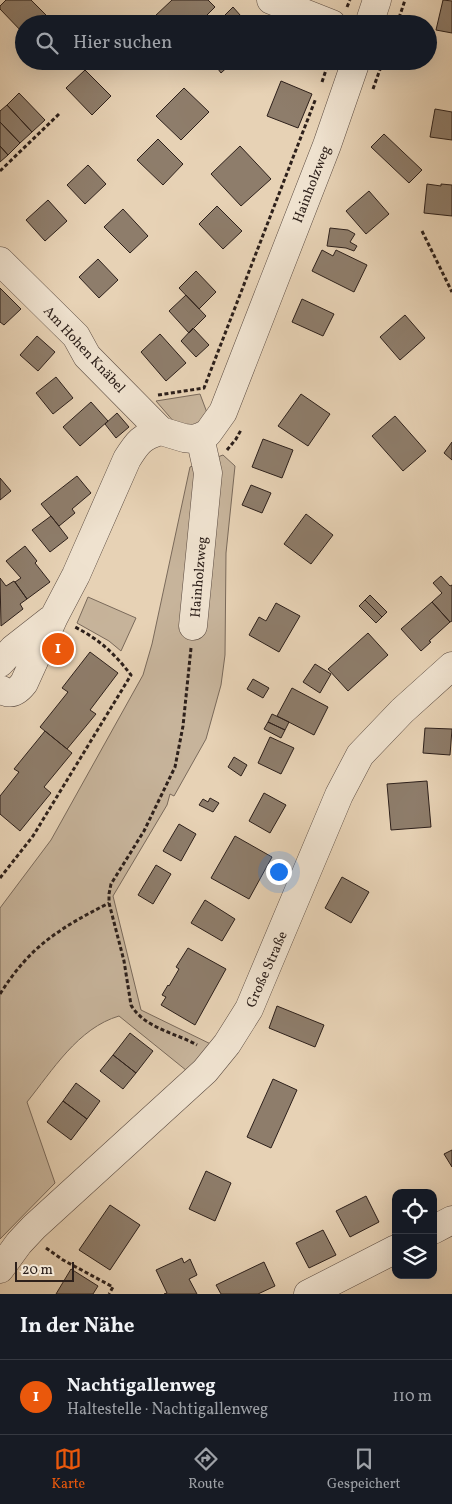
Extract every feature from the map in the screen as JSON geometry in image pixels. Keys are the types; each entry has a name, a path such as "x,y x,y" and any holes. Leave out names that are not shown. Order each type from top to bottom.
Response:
{"street":[{"path":"271,0 309,15"},
{"path":"372,15 378,0"},
{"name":"Hainholzweg","path":"194,626 208,473 200,437 208,433 223,412 327,145 353,70"},
{"name":"Am Hohen Knäbel","path":"0,261 76,336 87,356 161,431"},
{"path":"0,690 6,693 13,693 24,683 54,617 76,575 127,459 136,444 148,434 161,431 184,438 200,437"},
{"path":"0,663 13,649 54,617"},
{"name":"Große Straße","path":"0,1269 27,1235 65,1198 187,1088 227,1044 249,1009 354,764 378,735 452,666"},
{"path":"437,1228 452,1220"},
{"path":"308,1294 392,1251"}],"path":[{"path":"399,15 405,0"},
{"path":"321,84 325,70"},
{"path":"139,407 149,397 204,388 319,92"},
{"path":"0,171 59,114"},
{"path":"422,231 452,292"},
{"path":"0,878 33,836 130,675 116,655 95,638 54,617"},
{"name":"Hainholzweg","path":"194,626 183,726 175,767 144,831 111,884 109,903 124,961 131,1005 135,1011 148,1022 195,1044 216,1058"},
{"path":"0,994 37,947 72,922 109,903"},
{"path":"27,1235 63,1260 113,1288 109,1294"}],"shaded area":[{"path":"200,394 209,418 193,426 175,423 156,401"},
{"path":"223,455 235,466 226,553 225,655 221,685 206,739 174,796 170,794 167,805 113,896 141,1010 223,1050 197,1079 119,1016 104,1022 78,1040 56,1064 27,1102 55,1183 0,1239 0,908 51,840 143,675 152,644 190,467"},
{"path":"88,597 136,618 121,651 109,641 77,623"}],"building":[{"path":"6,0 31,0 46,15 15,15 15,25 0,9 0,6"},
{"path":"172,0 208,0 215,7 207,15 156,15"},
{"path":"443,0 452,1 452,33 437,30"},
{"path":"233,7 240,15 225,15"},
{"path":"85,70 111,96 92,115 66,88"},
{"path":"281,81 312,94 298,128 267,116"},
{"path":"184,88 209,112 181,140 156,116"},
{"path":"19,93 45,120 32,132 7,105"},
{"path":"7,105 32,132 20,143 0,122 0,111"},
{"path":"435,109 452,112 452,140 430,137"},
{"path":"0,122 20,143 8,155 0,146"},
{"path":"384,134 422,170 409,183 371,147"},
{"path":"158,139 183,164 163,185 137,160"},
{"path":"0,146 8,155 0,162"},
{"path":"240,146 271,179 241,206 211,174"},
{"path":"88,165 106,184 85,204 67,185"},
{"path":"427,184 452,185 452,216 424,213"},
{"path":"369,191 389,214 366,234 346,211"},
{"path":"48,200 67,221 45,241 26,220"},
{"path":"217,206 242,231 223,249 199,224"},
{"path":"123,209 148,236 130,253 104,227"},
{"path":"330,228 348,230 355,234 350,242 357,246 354,251 327,246"},
{"path":"322,250 333,256 336,250 367,265 354,292 312,271"},
{"path":"98,259 118,280 99,298 79,277"},
{"path":"196,271 216,292 199,309 179,288"},
{"path":"0,288 21,309 4,325 0,322"},
{"path":"186,295 206,316 189,333 169,311"},
{"path":"302,299 334,314 323,336 292,322"},
{"path":"405,315 425,338 400,360 380,337"},
{"path":"193,328 209,345 196,357 181,341"},
{"path":"160,334 186,363 166,381 141,352"},
{"path":"37,336 55,352 38,371 20,355"},
{"path":"56,377 73,398 53,414 36,393"},
{"path":"301,394 330,414 308,446 278,426"},
{"path":"91,402 108,421 80,446 63,427"},
{"path":"117,413 129,427 116,438 105,424"},
{"path":"395,416 426,451 403,471 372,436"},
{"path":"263,439 293,450 282,478 252,467"},
{"path":"452,442 452,460 444,453"},
{"path":"77,476 91,493 72,509 75,513 59,526 41,504"},
{"path":"0,478 11,491 0,500"},
{"path":"251,485 271,493 262,513 242,505"},
{"path":"306,514 333,535 311,564 284,544"},
{"path":"51,516 68,538 50,552 32,530"},
{"path":"25,546 50,582 27,599 15,582 21,578 6,561"},
{"path":"441,576 450,586 452,585 452,621 450,622 432,602 442,593 433,583"},
{"path":"0,578 6,586 14,581 27,599 20,604 23,609 1,626"},
{"path":"370,595 387,612 382,617 365,600"},
{"path":"365,600 382,617 376,623 359,606"},
{"path":"432,602 450,622 421,651 401,629"},
{"path":"276,603 300,616 279,652 249,635 259,617 266,621"},
{"path":"368,633 388,655 348,691 328,669"},
{"path":"90,652 118,673 90,710 96,714 67,749 40,727 68,692 62,688"},
{"path":"315,664 331,674 320,693 303,682"},
{"path":"253,679 269,688 263,698 247,689"},
{"path":"292,688 328,707 314,735 277,716"},
{"path":"272,714 289,722 285,730 268,722"},
{"path":"268,722 285,730 281,738 264,729"},
{"path":"425,728 452,729 450,755 423,753"},
{"path":"45,731 72,753 44,787 51,793 20,831 0,814 0,796 19,772 14,769"},
{"path":"270,737 294,748 281,774 258,763"},
{"path":"234,757 247,765 241,776 228,767"},
{"path":"427,781 431,827 391,830 387,784"},
{"path":"264,793 286,805 270,833 249,821"},
{"path":"210,798 219,803 213,812 199,805 203,799 208,802"},
{"path":"179,824 196,834 181,861 163,851"},
{"path":"235,836 272,857 249,899 211,878"},
{"path":"156,865 171,874 153,904 138,895"},
{"path":"342,877 369,892 351,923 325,908"},
{"path":"205,900 235,919 222,941 191,923"},
{"path":"188,948 226,969 195,1025 161,1005 166,997 162,995 179,969 176,967"},
{"path":"277,1006 324,1025 315,1047 269,1028"},
{"path":"130,1033 153,1051 136,1073 113,1055"},
{"path":"113,1055 136,1073 123,1089 100,1071"},
{"path":"273,1079 297,1090 271,1148 247,1137"},
{"path":"76,1083 100,1101 87,1119 63,1101"},
{"path":"63,1101 87,1119 71,1140 47,1122"},
{"path":"452,1150 452,1167 444,1154"},
{"path":"206,1171 231,1183 215,1221 189,1209"},
{"path":"366,1196 379,1222 350,1237 336,1211"},
{"path":"110,1205 140,1225 110,1270 79,1250"},
{"path":"323,1230 336,1255 309,1268 296,1243"},
{"path":"182,1258 184,1263 190,1259 197,1275 189,1279 197,1294 164,1294 167,1293 156,1270"},
{"path":"264,1262 275,1286 258,1294 221,1294 216,1285"},
{"path":"71,1269 98,1286 93,1294 56,1294"}],"place":[{"name":"Nachtigallenweg","path":"58,649"}]}
